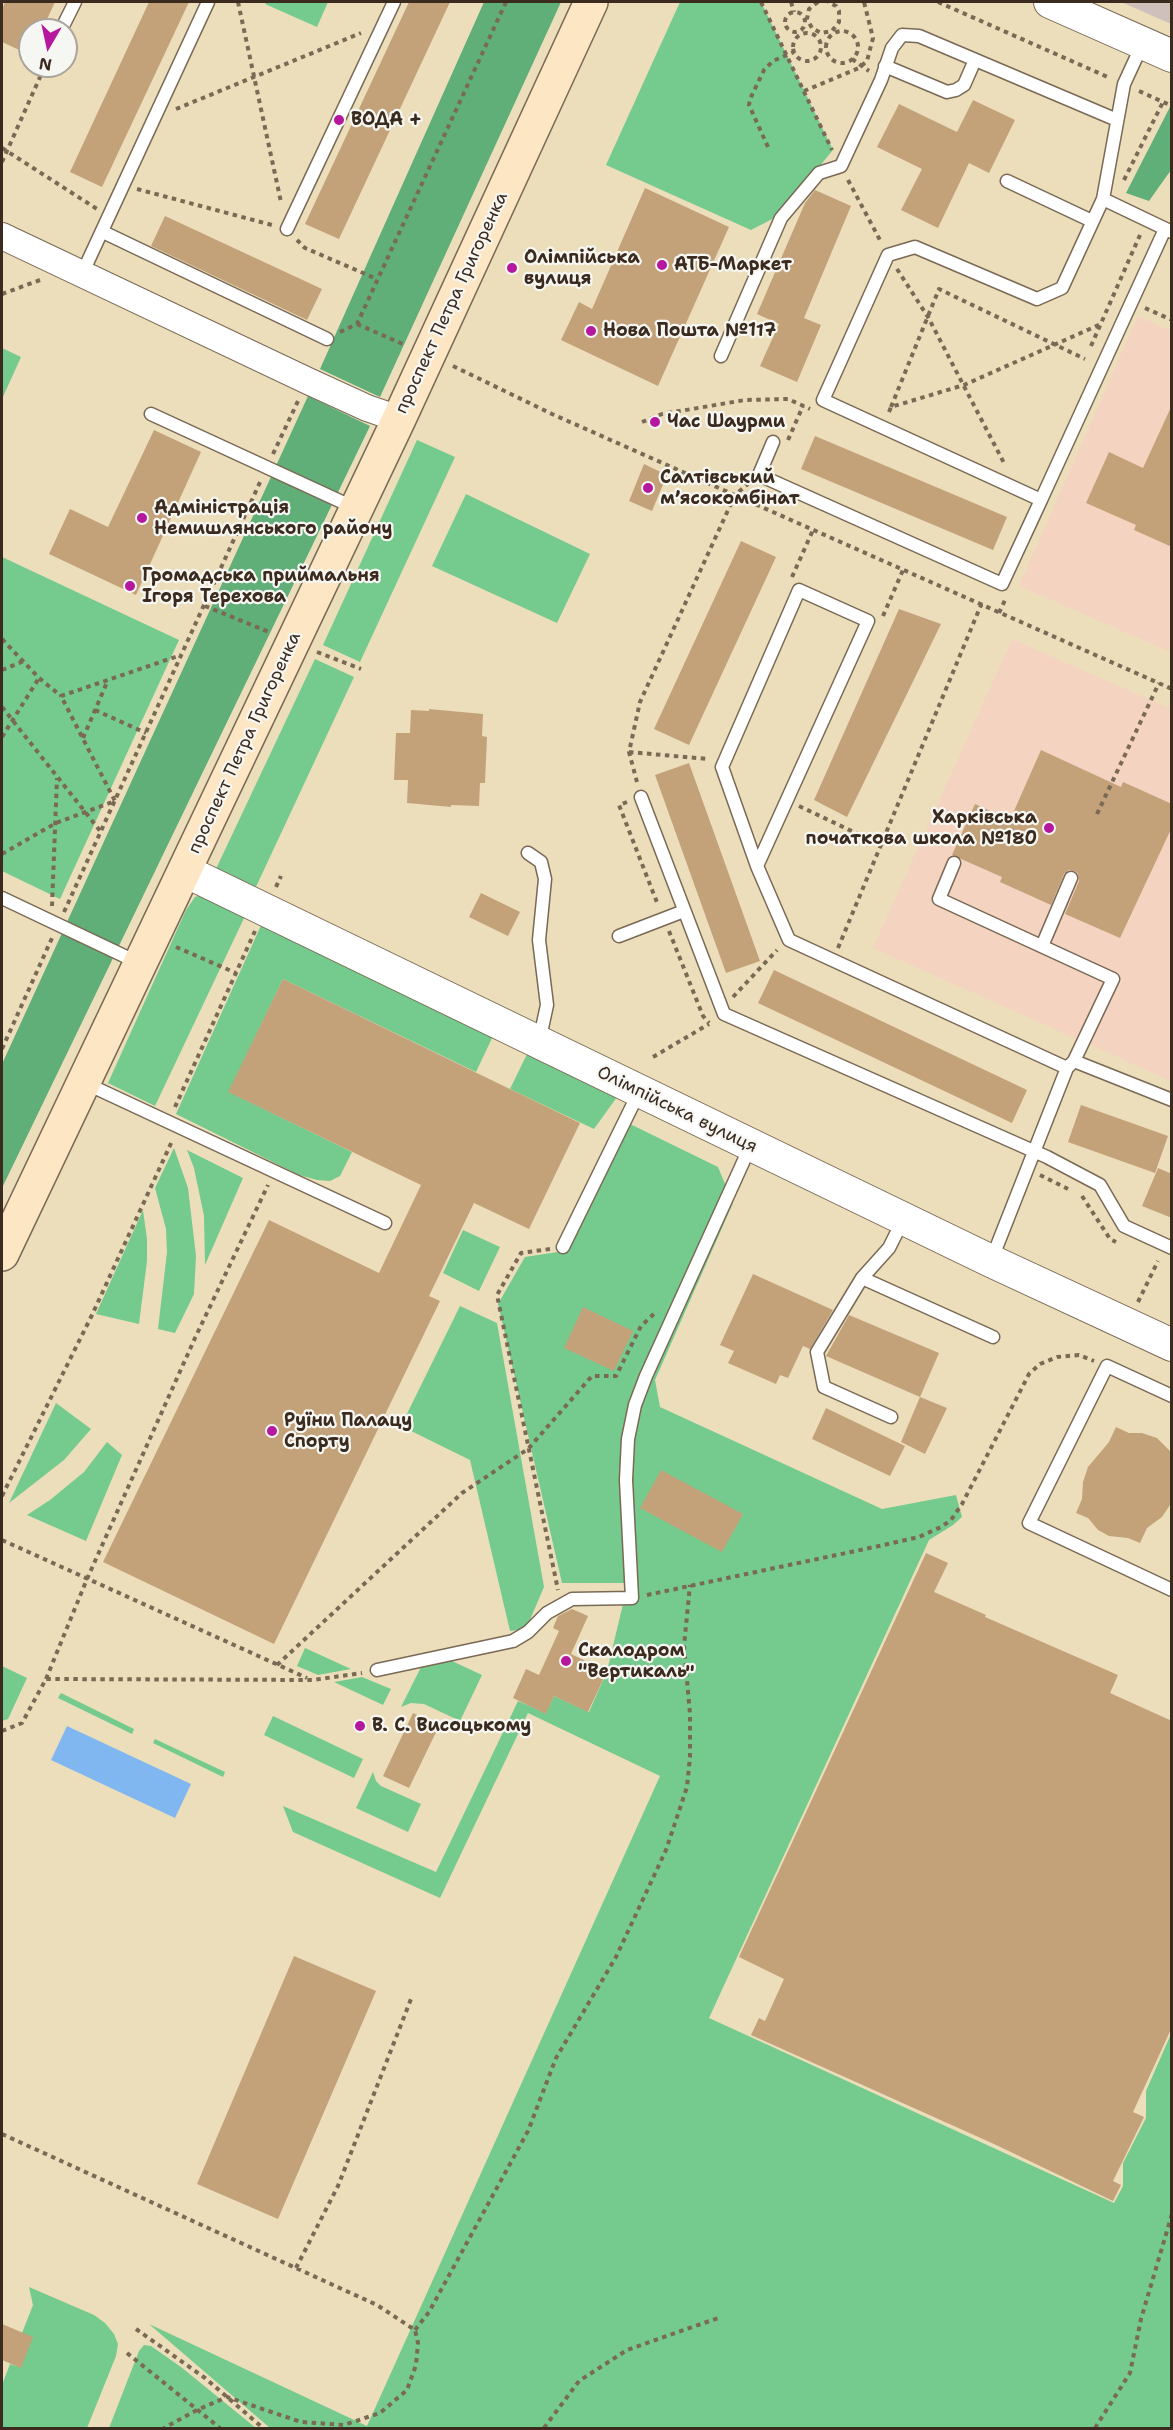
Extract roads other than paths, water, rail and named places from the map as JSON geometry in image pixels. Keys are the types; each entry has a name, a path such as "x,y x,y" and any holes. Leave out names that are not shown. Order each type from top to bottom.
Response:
{"main road":[{"name":"проспект Петра Григоренка","path":"2,1254 399,419 591,2"}],"street":[{"path":"1050,2 1172,56"},
{"path":"2,238 367,408 399,419"},
{"name":"Олімпійська вулиця","path":"185,871 992,1261 1172,1345"}],"lane":[{"path":"67,18 75,2"},
{"path":"77,272 103,232 208,2"},
{"path":"287,229 394,2"},
{"path":"721,356 781,218 819,173 841,166 892,48 902,35 920,36 1117,120"},
{"path":"1041,500 823,400 888,255 915,247 1037,299 1062,288 1103,199 1124,84 1143,44"},
{"path":"885,66 947,92 964,85 975,60"},
{"path":"1006,181 1092,221"},
{"path":"773,442 759,475 1002,584 1131,302 1168,230 1103,199"},
{"path":"103,232 327,339"},
{"path":"151,414 356,508"},
{"path":"757,866 868,621 799,590 722,767 757,866 789,940 833,962 1071,1064 1172,1100"},
{"path":"641,797 724,1014 1041,1154 1100,1185 1124,1226 1172,1248"},
{"path":"528,853 541,862 545,879 539,940 547,1005 539,1043"},
{"path":"954,862 939,899 1113,979 1071,1064 1041,1154 992,1261"},
{"path":"1042,946 1071,878"},
{"path":"2,898 140,964"},
{"path":"619,936 684,910"},
{"path":"84,1083 385,1223"},
{"path":"563,1247 640,1091"},
{"path":"377,1670 513,1641 528,1632 547,1613 572,1599 632,1598 626,1480 628,1439 635,1405 751,1145"},
{"path":"891,1417 824,1387 817,1352 862,1278 889,1248 903,1218"},
{"path":"862,1278 993,1337"},
{"path":"1172,1396 1107,1366 1029,1523 1172,1590"}],"water":[{"path":"67,1726 191,1784 175,1818 51,1760"}],"place":[{"name":"ВОДА +","path":"339,120"},
{"name":"АТБ-Маркет","path":"662,265"},
{"name":"Олімпійська вулиця","path":"512,268"},
{"name":"Нова Пошта №117","path":"591,331"},
{"name":"Час Шаурми","path":"655,422"},
{"name":"Салтівський мʼясокомбінат","path":"648,488"},
{"name":"Адміністрація Немишлянського району","path":"142,518"},
{"name":"Громадська приймальня Ігоря Терехова","path":"130,586"},
{"name":"Харківська початкова школа №180","path":"1049,828"},
{"name":"Руїни Палацу Спорту","path":"272,1431"},
{"name":"Скалодром \"Вертикаль\"","path":"566,1661"},
{"name":"В. С. Висоцькому","path":"360,1726"}]}
